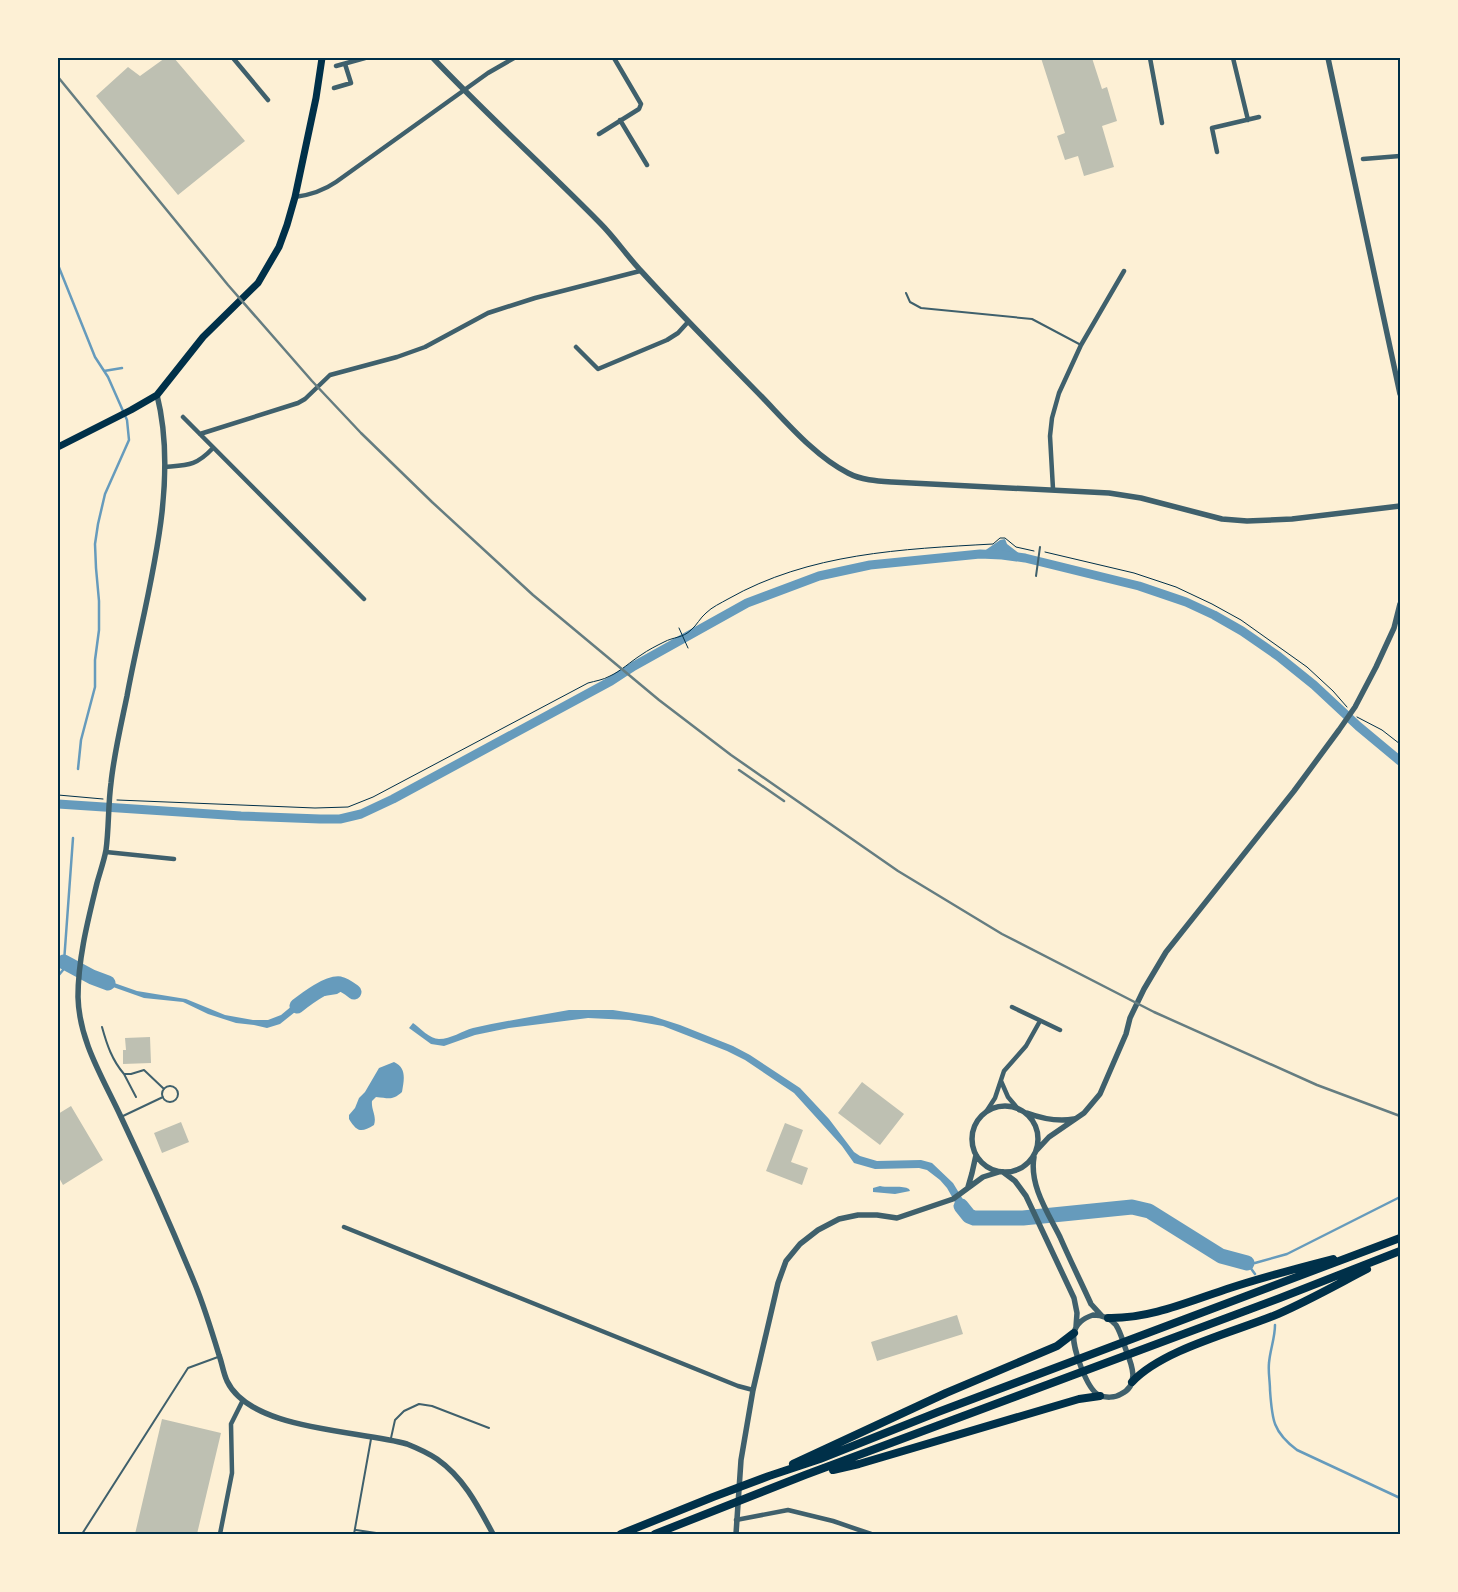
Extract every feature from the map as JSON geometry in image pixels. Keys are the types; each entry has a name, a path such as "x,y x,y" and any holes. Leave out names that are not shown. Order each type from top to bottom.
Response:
{"highway":[{"path":"621,1534 769,1476 820,1459 938,1412 1400,1238"},
{"path":"1105,1317 1126,1318 1150,1314 1282,1272 1373,1248"},
{"path":"1132,1382 1143,1371 1162,1360 1279,1313 1400,1252"},
{"path":"656,1534 1400,1252"},
{"path":"769,1476 946,1393 1057,1346 1075,1331"},
{"path":"805,1476 859,1464 1079,1399 1100,1396"}],"main road":[{"path":"58,447 157,395 203,337 258,283 279,247 287,226 316,98 322,58"}],"street":[{"path":"233,58 268,100"},
{"path":"336,66 365,58"},
{"path":"433,58 602,224 640,271 787,423 815,449 846,472 870,480 892,482 1109,493 1131,496 1222,519 1247,521 1292,519 1400,506"},
{"path":"295,197 310,195 336,182 488,73 514,58"},
{"path":"599,134 639,108 641,104 614,58"},
{"path":"1150,58 1162,123"},
{"path":"1233,58 1248,120"},
{"path":"1328,58 1400,394"},
{"path":"334,88 351,83 346,64"},
{"path":"1217,152 1212,128 1259,117"},
{"path":"620,120 647,165"},
{"path":"1363,158 1400,156"},
{"path":"200,434 298,402 305,399 326,379 337,372 397,357 425,347 488,313 535,298 640,271"},
{"path":"1053,489 1050,436 1052,418 1081,345 1124,271"},
{"path":"576,348 598,369 667,340 678,333 688,322"},
{"path":"157,395 162,420 165,467 160,535 132,666 112,777 106,852 84,940 80,965 79,1012 83,1032 96,1066 121,1116 196,1288 220,1356 226,1380 231,1388 243,1400 278,1419 391,1440 410,1445 425,1452 448,1468 469,1491 493,1534"},
{"path":"183,417 364,599"},
{"path":"165,467 191,465 198,462 213,448"},
{"path":"736,1534 741,1460 753,1390 778,1283 786,1261 800,1244 818,1230 840,1219 858,1215 897,1218 957,1197 983,1177 1014,1171 1022,1167 1029,1162 1050,1137 1090,1107 1100,1094 1144,988 1166,952 1339,730 1376,667 1394,628 1400,604"},
{"path":"1394,628 1400,623"},
{"path":"106,852 174,859"},
{"path":"1012,1007 1060,1030"},
{"path":"1001,1080 1008,1097 1020,1110 1031,1118 1034,1125 1038,1142 1033,1170 1043,1203 1091,1304 1116,1325 1132,1364 1134,1374 1132,1382 1126,1391 1118,1396 1100,1396 1092,1391 1076,1352 1075,1331 1077,1313 1074,1298 1030,1203 1019,1185 1001,1172 989,1168 982,1163 976,1155 972,1140 972,1132 995,1098 1001,1080 1004,1071 1026,1046 1040,1021"},
{"path":"986,1112 1007,1106 1046,1120 1076,1118"},
{"path":"966,1190 976,1155"},
{"path":"344,1227 728,1382 753,1390"},
{"path":"1075,1331 1078,1324 1088,1317 1093,1315 1105,1317"},
{"path":"220,1534 232,1472 231,1424 243,1400"},
{"path":"736,1520 788,1510 833,1521 871,1534"}],"lane":[{"path":"906,293 910,302 921,308 1032,319 1081,345"},
{"path":"1036,576 1040,547"},
{"path":"102,1027 108,1049 136,1097"},
{"path":"124,1074 144,1070 164,1089"},
{"path":"163,1097 171,1101 178,1095 174,1087 169,1086 164,1089"},
{"path":"163,1097 164,1089"},
{"path":"121,1116 163,1097"},
{"path":"82,1534 188,1368 220,1356"},
{"path":"391,1440 395,1420 404,1410 419,1404 432,1406 489,1428"},
{"path":"354,1534 372,1437"},
{"path":"355,1529 383,1534"}],"path":[{"path":"124,800 315,808 348,807 373,797 588,683 609,677 640,655 667,641 680,638 691,630 706,612 729,598 788,572 824,562 886,551 992,544 1000,538 1005,538 1016,547 1134,573 1176,587 1212,604 1241,620 1307,667 1352,708"},
{"path":"679,628 688,648"},
{"path":"1354,714 1358,719 1382,730 1400,744"},
{"path":"58,795 83,797"}],"water":[{"path":"1005,539 1007,544 1025,558 980,554 1000,540"},
{"path":"89,971 100,978 137,991 186,999 225,1015 253,1020 268,1020 281,1015 310,991 335,978 357,987 354,992 342,991 337,994 318,997 280,1024 267,1028 236,1023 208,1014 183,1002 144,998 88,980"},
{"path":"569,1010 613,1010 652,1016 733,1046 800,1088 829,1119 854,1152 860,1156 877,1161 921,1160 932,1163 953,1183 970,1211 977,1214 973,1222 965,1217 940,1180 927,1170 919,1168 875,1169 854,1163 842,1146 794,1093 745,1060 663,1026 629,1020 588,1018 509,1028 475,1035 444,1046 431,1044 409,1028 413,1023 432,1037 443,1039 473,1028"},
{"path":"394,1062 403,1071 402,1092 393,1098 376,1097 372,1101 374,1125 362,1130 357,1129 349,1119 349,1115 379,1068"},
{"path":"880,1186 903,1187 910,1191 895,1194 873,1192 873,1188"}],"building":[{"path":"165,58 174,58 245,141 178,195 96,96 128,67 140,76"},
{"path":"1041,58 1092,58 1102,89 1107,87 1117,121 1102,126 1114,167 1084,176 1078,156 1065,160 1057,136 1065,133"},
{"path":"150,1037 151,1063 123,1064 123,1050 126,1050 125,1038"},
{"path":"862,1082 904,1114 880,1145 838,1113"},
{"path":"71,1106 103,1160 63,1185 58,1176 58,1114"},
{"path":"181,1122 189,1142 162,1153 154,1133"},
{"path":"785,1123 803,1130 791,1162 808,1168 802,1185 766,1171"},
{"path":"957,1315 963,1334 877,1361 871,1342"},
{"path":"162,1419 221,1433 197,1534 135,1534"}],"waterway":[{"path":"58,265 95,357 108,377 127,420 129,440 105,494 98,524 95,544 99,630 95,660 95,687 81,740 78,769"},
{"path":"104,371 122,368"},
{"path":"58,804 241,816 320,819 340,819 361,814 393,799 611,681 634,666 747,603 819,576 870,565 980,554 1025,558 1139,586 1186,602 1214,615 1242,631 1278,656 1314,685 1358,726 1400,761"},
{"path":"58,976 63,970 64,962 73,838"},
{"path":"64,962 108,983"},
{"path":"297,1006 317,992 335,984 344,985 354,992"},
{"path":"1247,1263 1255,1263 1287,1254 1400,1197"},
{"path":"961,1206 969,1216 974,1218 1023,1218 1132,1207 1149,1211 1221,1256 1247,1263"},
{"path":"1247,1263 1255,1274"},
{"path":"1275,1325 1269,1370 1273,1417 1278,1431 1297,1450 1400,1498"}],"railway":[{"path":"58,77 228,285 312,381 361,433 432,502 533,595 659,700 731,755 898,871 1002,934 1154,1012 1317,1085 1400,1116"},
{"path":"739,770 784,801"}]}
